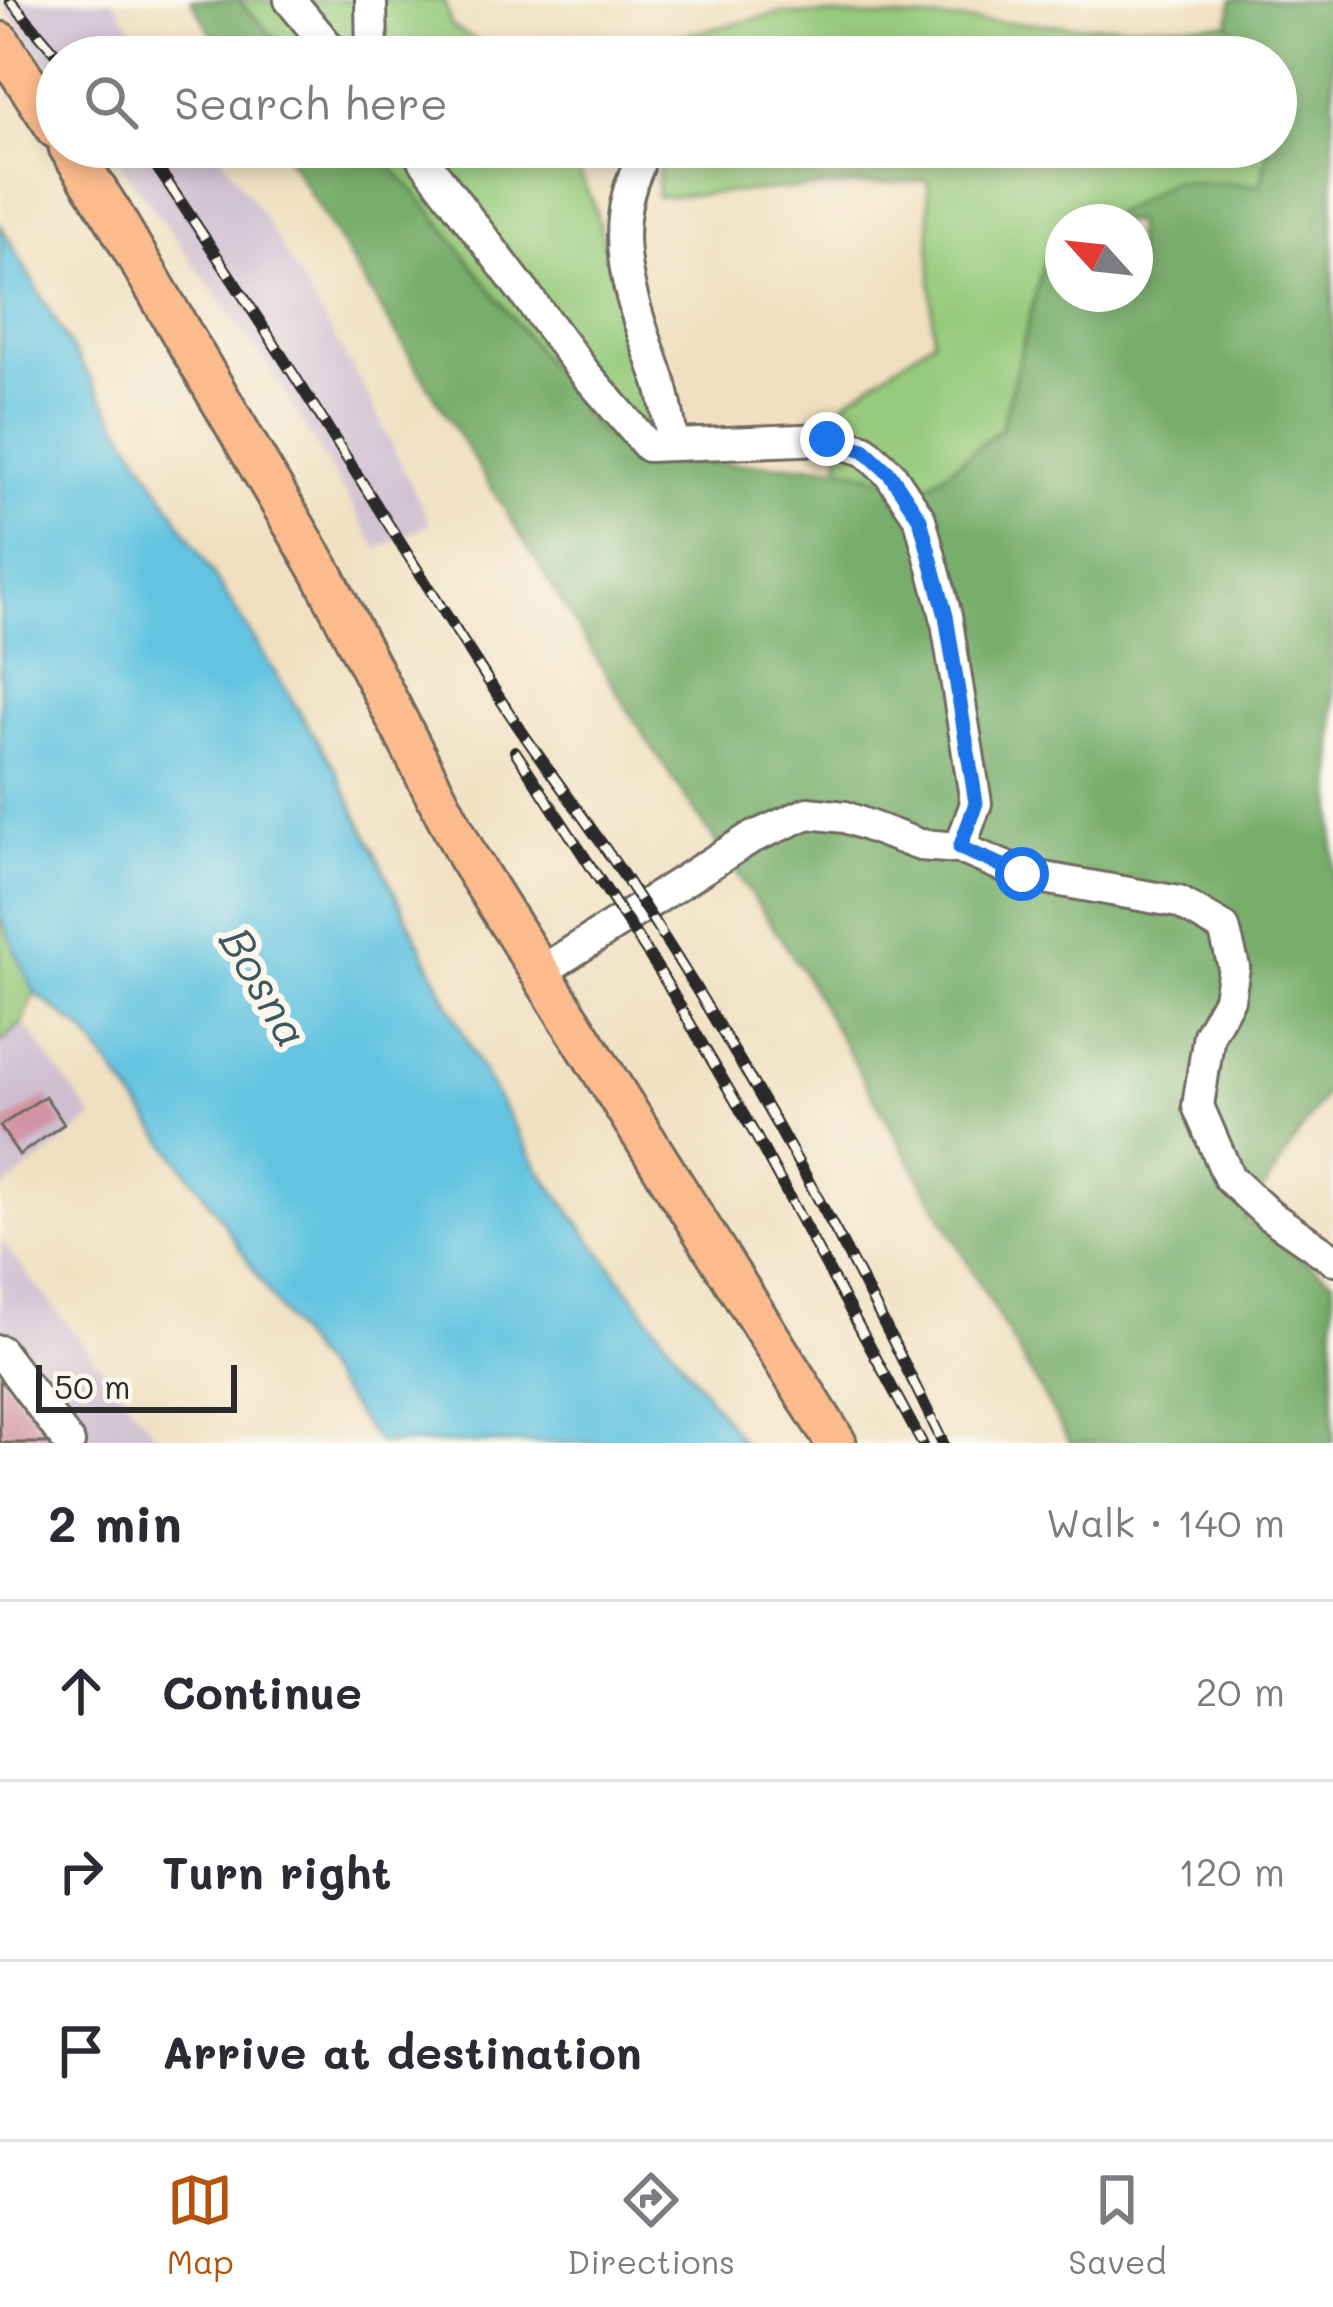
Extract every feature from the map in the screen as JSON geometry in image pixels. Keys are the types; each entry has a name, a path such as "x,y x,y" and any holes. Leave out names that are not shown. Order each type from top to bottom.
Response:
{"main road":[{"path":"0,42 36,97"},
{"path":"82,168 322,575 467,856 836,1443"}],"street":[{"path":"290,0 320,36"},
{"path":"371,0 372,36"},
{"path":"430,168 585,374 648,446 827,439 864,450 890,474 920,519 946,616 976,803 960,848"},
{"path":"638,168 620,233 627,286 661,383 673,444"},
{"path":"539,973 749,839 808,813 845,817 920,845 960,848 1022,874 1179,902 1224,928 1234,967 1229,999 1209,1036 1198,1106 1229,1178 1269,1215 1333,1259"},
{"path":"0,1351 69,1443"}],"shaded area":[{"path":"0,0 112,0 138,36 36,36 36,49"},
{"path":"123,168 230,168 365,390 430,524 378,549 271,370"},
{"path":"23,1022 93,1118 0,1192 0,1043"},
{"path":"0,1240 162,1443 0,1443"}],"green space":[{"path":"191,0 238,0 273,36 213,36"},
{"path":"238,0 444,0 451,26 469,36 273,36"},
{"path":"1232,0 1333,0 1333,1082 1244,1219 1333,1280 1333,1443 1070,1443 800,967 650,745 294,168 393,168 432,212 601,435 664,462 839,466 924,489 1001,429 1045,257 1045,312 1153,312 1153,204 1132,204 1172,181 1261,185 1264,168 1297,168 1297,36 1239,36 1229,24"},
{"path":"782,13 1085,26 1229,24 1239,36 681,36"},
{"path":"393,168 576,168 593,202 664,462 601,435 432,212"},
{"path":"659,168 1264,168 1261,185 1172,181 1132,204 1045,204 1045,257 1001,429 924,490 839,466 845,401 933,340 928,180 657,197"},
{"path":"0,916 35,993 23,1022 0,1043"}],"water":[{"name":"Bosna","path":"0,224 68,343 334,767 477,1062 540,1171 743,1443 378,1443 292,1329 214,1208 85,1032 35,993 0,916"}],"building":[{"path":"45,1096 64,1124 19,1155 0,1126"},
{"path":"0,1373 51,1443 2,1443"}],"railway":[{"path":"10,0 41,36"},
{"path":"157,168 508,711 613,860 714,1018 834,1228 943,1443"},
{"path":"515,751 660,972 757,1138 922,1443"}],"route":[{"path":"827,439 864,450 890,474 920,519 946,616 976,803 960,848 1022,874"}]}
